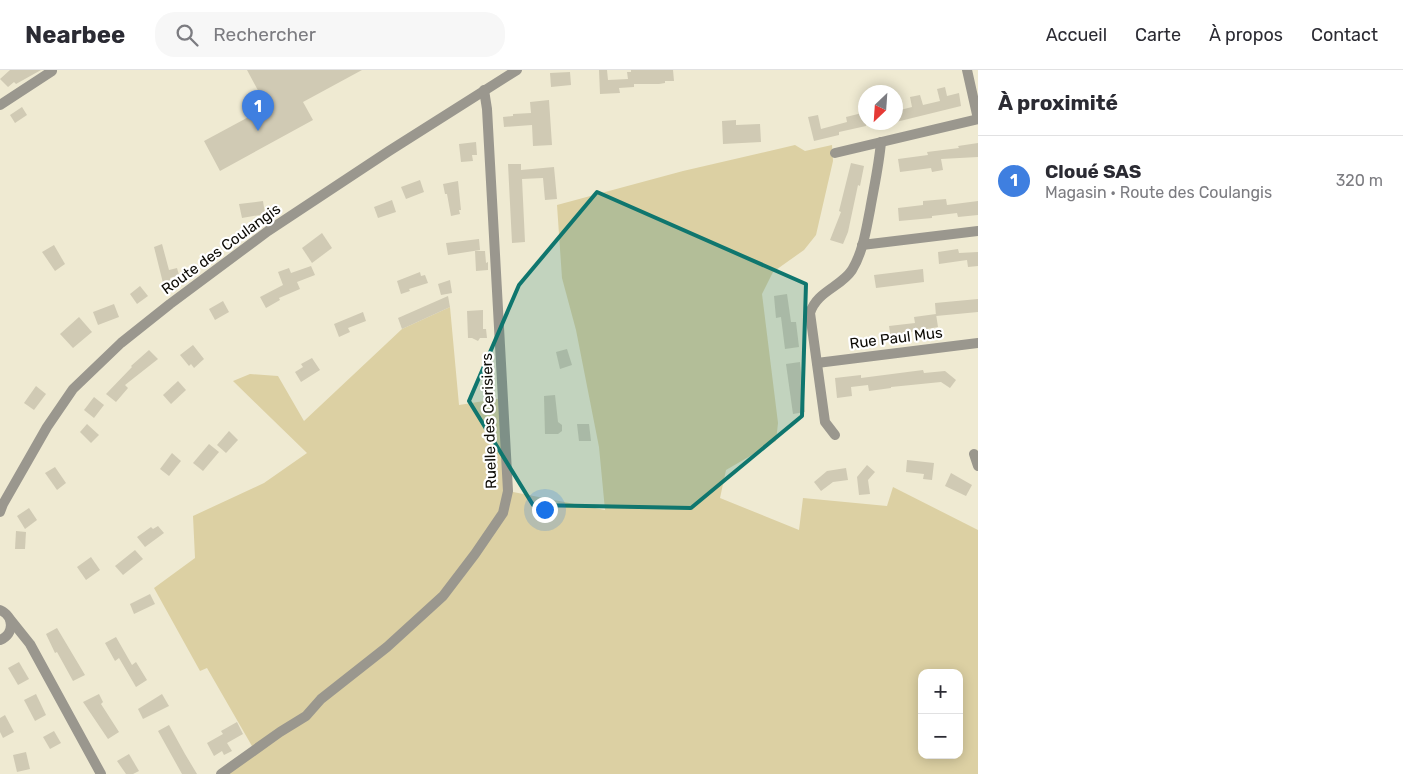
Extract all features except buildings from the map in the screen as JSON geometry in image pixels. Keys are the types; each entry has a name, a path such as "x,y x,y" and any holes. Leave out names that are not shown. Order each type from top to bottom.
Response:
{"street":[{"path":"0,105 52,70"},
{"name":"Route des Coulangis","path":"0,512 2,504 73,389 121,343 170,304 268,232 517,70"},
{"path":"835,153 978,119 966,70"},
{"name":"Ruelle des Cerisiers","path":"222,774 280,732 306,716 321,699 387,647 443,596 476,554 503,512 508,491 487,109 484,90"},
{"path":"835,435 825,422 810,313 812,306 820,296 851,272 860,255 879,161 881,142"},
{"path":"862,245 978,231"},
{"name":"Rue Paul Mus","path":"817,363 978,343"},
{"path":"974,454 978,466"},
{"path":"0,610 5,612 30,644 101,774"},
{"path":"10,619 11,630 4,638 30,644"}],"highlighted area":[{"path":"597,192 806,284 802,416 691,508 533,505 469,401 519,285"}],"shaded area":[{"path":"795,145 805,151 832,145 833,161 816,235 804,250 773,272 762,294 778,423 776,441 726,470 720,498 799,530 803,498 887,506 893,487 978,530 978,774 228,774 256,753 207,668 200,671 154,588 195,558 193,516 264,483 307,453 233,381 250,374 278,376 304,421 402,329 450,307 459,405 503,398 508,491 605,510 599,447 576,330 562,278 557,205 683,171"}],"place":[{"name":"Cloué SAS","path":"258,131"}]}
